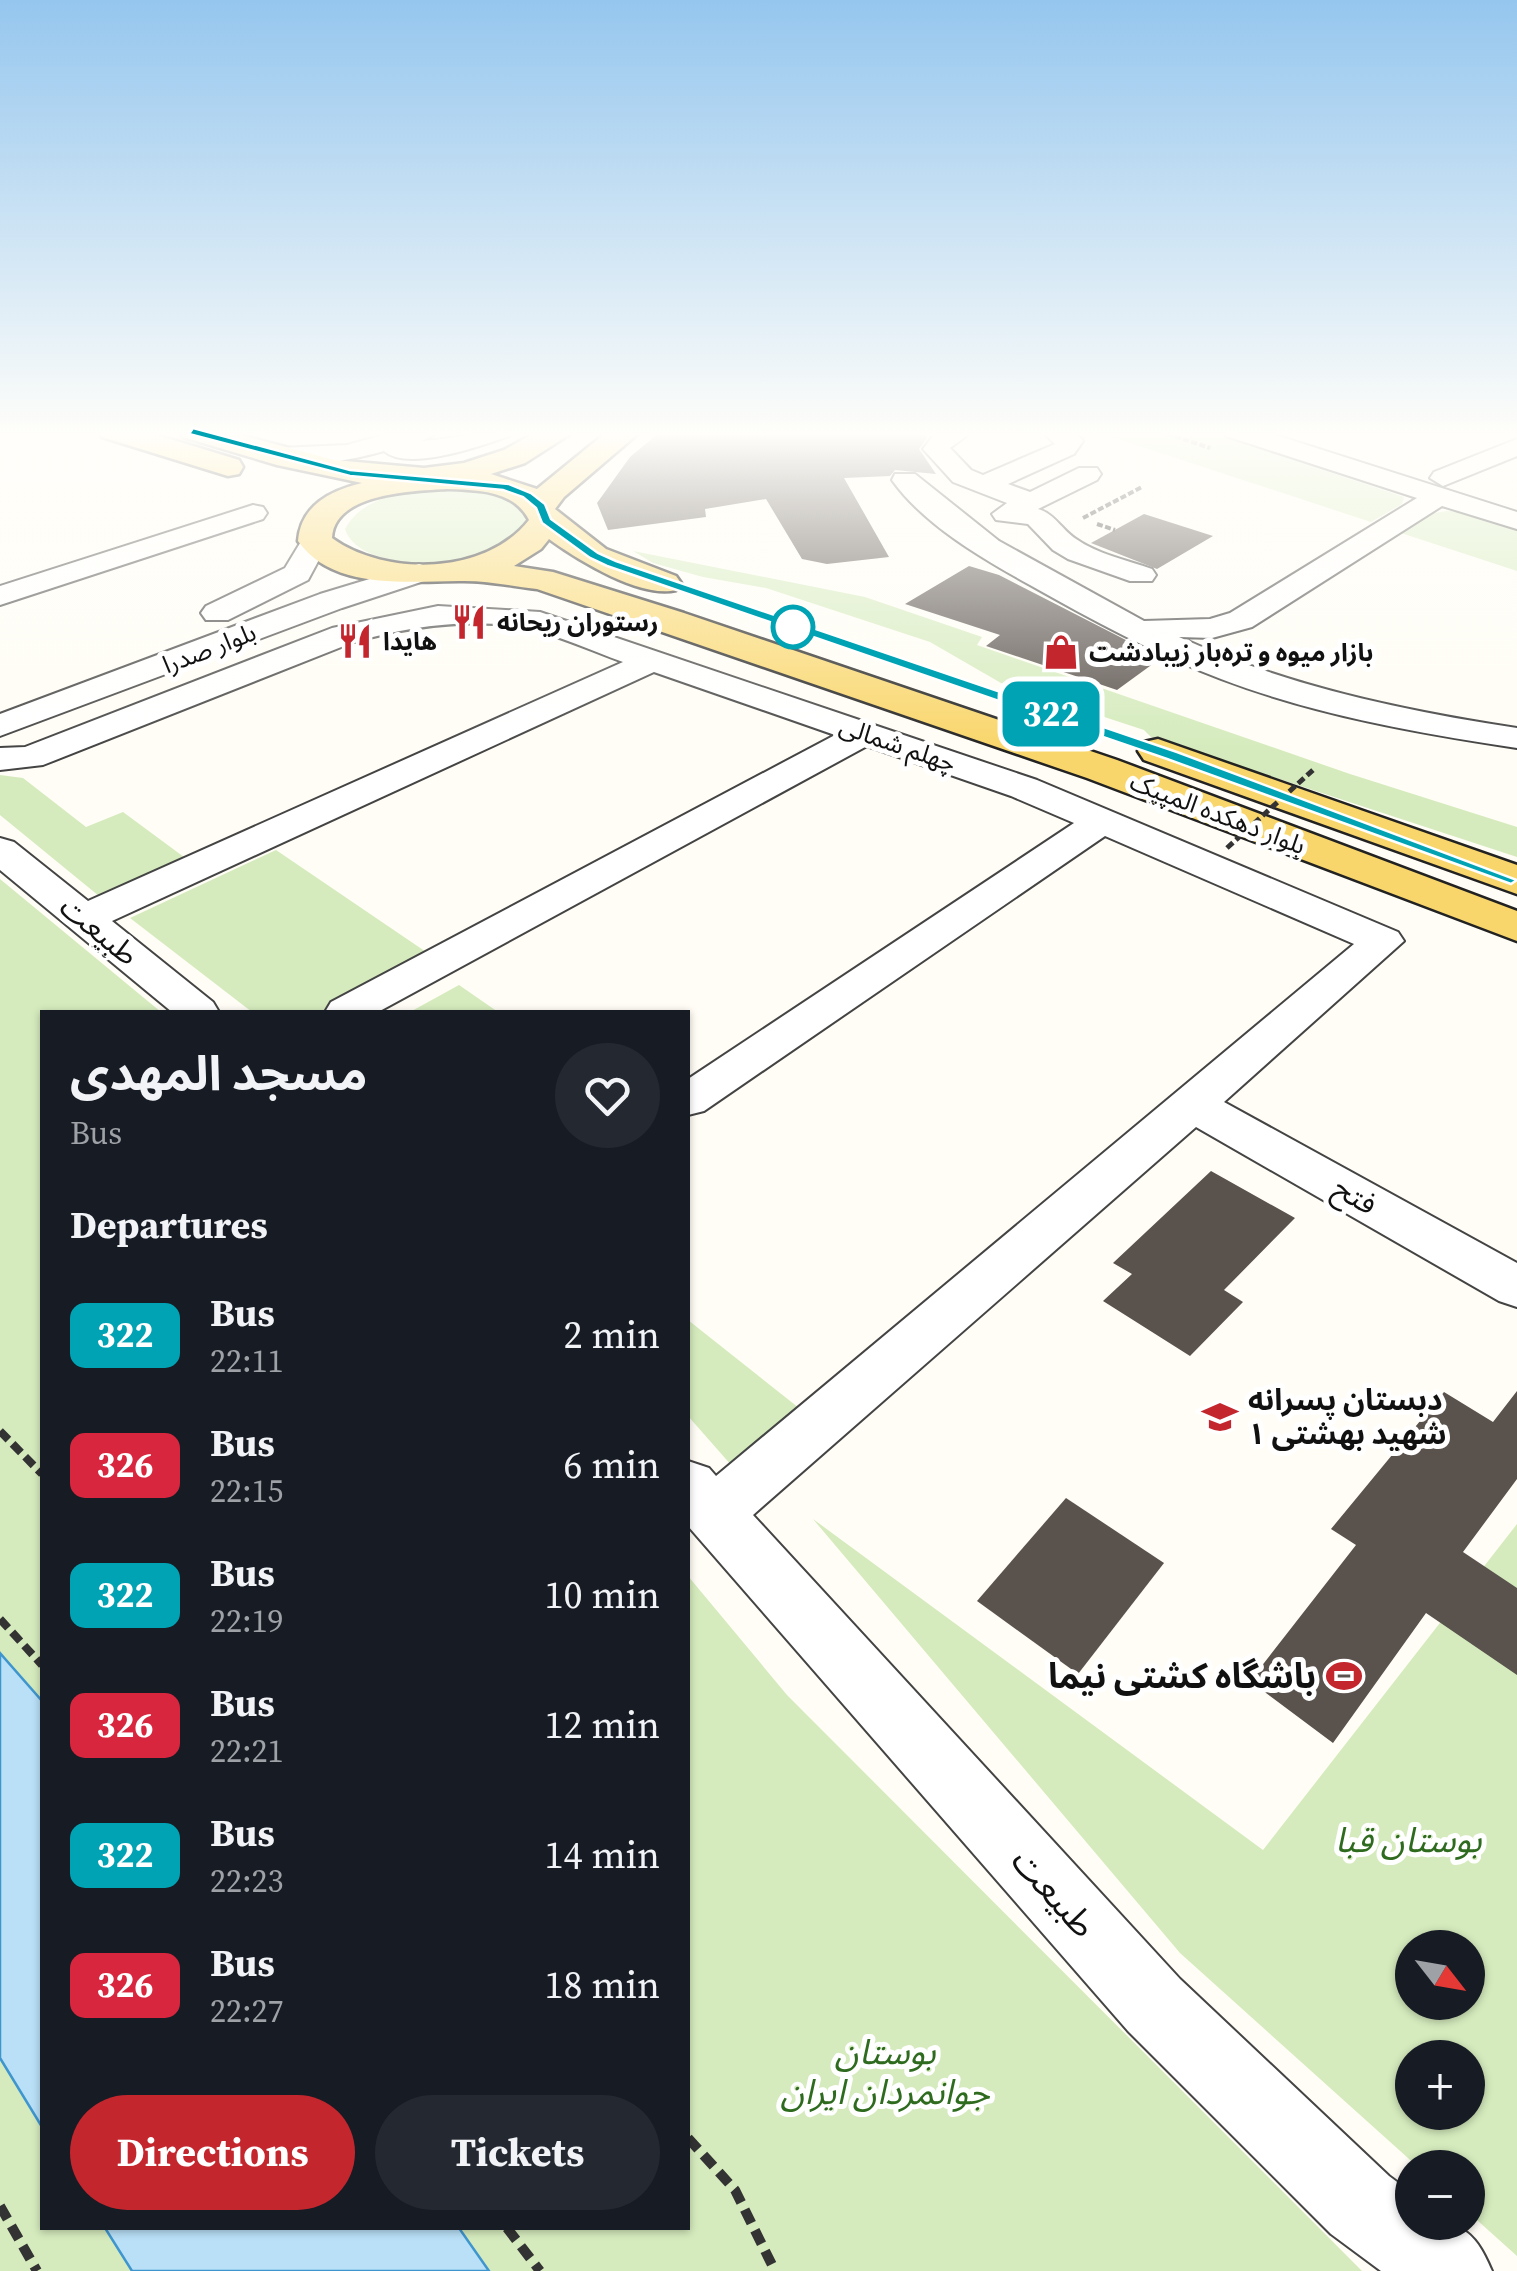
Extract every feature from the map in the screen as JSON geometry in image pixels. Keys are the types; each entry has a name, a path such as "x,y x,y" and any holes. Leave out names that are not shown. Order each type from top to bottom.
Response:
{"main road":[{"name":"بلوار دهکده المپیک","path":"318,537 327,555 350,566 541,580 670,621 1102,769 1517,927"},
{"path":"438,572 521,550 538,537"},
{"name":"بلوار دهکده المپیک","path":"571,537 594,556 658,581 1172,756 1517,880"}],"street":[{"path":"0,596 178,537"},
{"name":"بلوار صدرا","path":"124,646 277,586 297,574 313,537"},
{"path":"970,537 1025,572 1113,618 1254,680 1421,724 1517,738"},
{"path":"1056,537 1078,553 1141,576"},
{"path":"1113,618 1179,630 1212,629 1241,620 1365,537"},
{"name":"بلوار صدرا","path":"0,726 332,602 438,572"},
{"name":"چهلم شمالی","path":"0,759 30,757 343,635 438,615 529,619 1024,788 1383,940 1194,1105"},
{"path":"1241,620 1232,636 1235,658 1254,680"},
{"path":"84,918 652,662"},
{"path":"350,1010 865,733"},
{"path":"690,1099 1103,821"},
{"name":"طبیعت","path":"0,850 196,1010"},
{"path":"700,1499 1194,1105"},
{"name":"فتح","path":"1194,1105 1517,1287"},
{"name":"طبیعت","path":"700,1499 1154,2005 1360,2205 1450,2271"}],"path":[{"path":"1226,848 1313,770"},
{"path":"0,1431 40,1472"},
{"path":"0,1619 40,1663"},
{"path":"690,2140 735,2190 774,2271"},
{"path":"0,2206 37,2271"},
{"path":"509,2230 540,2271"}],"green space":[{"path":"351,537 516,537 505,546 477,556 445,562 382,557 358,546"},
{"path":"1413,537 1517,537 1517,571"},
{"path":"633,551 865,597 982,637 977,645 1350,774 1517,827 1517,857 1151,737 1144,730 1001,683 930,642 766,588 653,563"},
{"path":"0,775 23,778 86,827 123,812 188,860 99,896 0,815"},
{"path":"276,850 432,956 332,1010 249,1010 130,918"},
{"name":"بوستان جوانمردان ایران","path":"0,879 159,1010 40,1010 40,2230 690,2230 690,1578 787,1695 1362,2271 0,2271"},
{"path":"459,985 495,1010 414,1010"},
{"path":"690,1322 799,1408 732,1466 690,1418"},
{"name":"بوستان قبا","path":"813,1519 1263,1850 1517,1524 1517,2256 1485,2227 1485,2150 1399,2150 1180,1953"}],"water":[{"path":"0,1653 40,1699 40,2124 0,2058"},
{"path":"106,2230 460,2230 489,2271 132,2271"}],"building":[{"path":"789,537 878,537 889,557 827,564 802,559"},
{"path":"1102,537 1211,537 1157,569 1091,543"},
{"path":"969,566 999,575 1161,658 1117,690 986,646 1000,635 905,604"},
{"path":"1211,1171 1295,1218 1224,1290 1243,1302 1190,1356 1103,1301 1132,1274 1113,1263"},
{"path":"1517,1391 1517,1479 1463,1552 1517,1588 1517,1675 1426,1613 1333,1743 1250,1681 1356,1545 1331,1529 1444,1392 1493,1422"},
{"path":"1066,1498 1164,1563 1078,1674 977,1601"}],"bus line":[{"name":"322","path":"568,537 594,556 674,587 1172,756 1517,880"}],"place":[{"name":"رستوران ریحانه","path":"469,622"},
{"name":"هایدا","path":"355,641"},
{"name":"بازار میوه و تره‌بار زیبادشت","path":"1061,652"},
{"name":"دبستان پسرانه شهید بهشتی ۱","path":"1220,1417"},
{"name":"باشگاه کشتی نیما","path":"1344,1676"}]}
